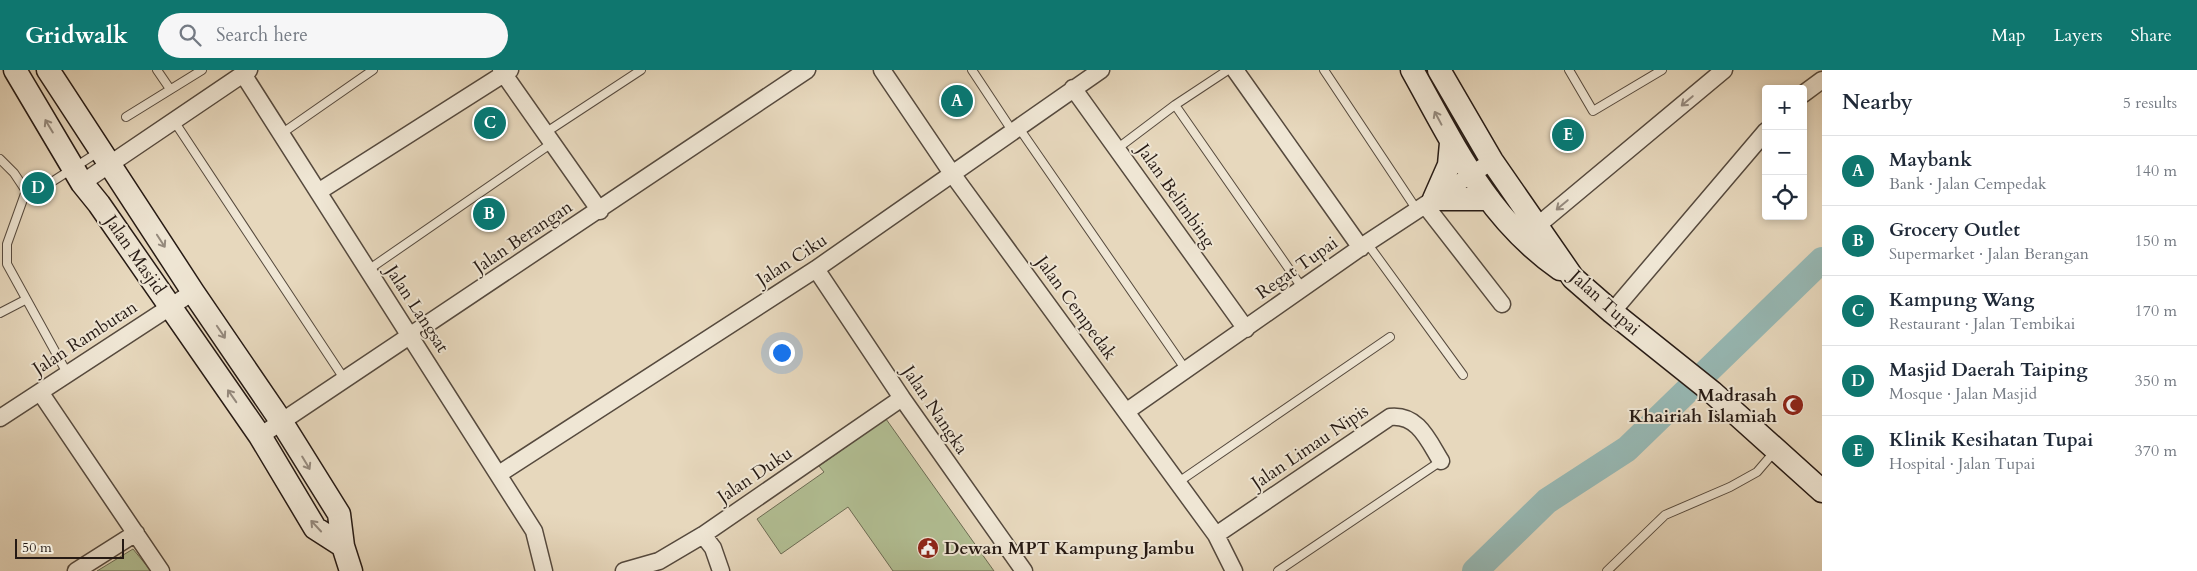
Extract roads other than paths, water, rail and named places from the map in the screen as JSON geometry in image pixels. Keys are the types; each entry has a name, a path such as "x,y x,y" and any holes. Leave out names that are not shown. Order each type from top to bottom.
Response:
{"main road":[{"name":"Jalan Masjid","path":"15,70 78,176 100,204 260,436 315,528 343,546"},
{"name":"Jalan Masjid","path":"48,70 193,292 281,421 339,514 343,546 351,571"},
{"path":"1430,74 1451,143 1470,176 1538,254 1573,278"},
{"name":"Jalan Tupai","path":"1430,74 1573,278 1664,355 1720,399 1822,491"},
{"path":"1425,205 1448,165 1451,143"},
{"path":"1425,205 1470,198 1489,199"}],"street":[{"name":"Jalan Berangan","path":"260,436 600,211 807,70"},
{"name":"Jalan Cempedak","path":"882,70 953,175 1216,535 1234,571"},
{"name":"Jalan Ciku","path":"499,474 816,269 1101,70"},
{"path":"1235,70 1364,246"},
{"path":"1537,226 1724,70"},
{"path":"318,192 505,71 600,211"},
{"path":"78,176 105,157 174,120 246,72"},
{"name":"Jalan Langsat","path":"246,72 281,134 534,531 544,571"},
{"path":"1807,91 1822,80"},
{"name":"Jalan Belimbing","path":"1073,88 1118,148 1246,329"},
{"path":"1612,312 1762,136"},
{"name":"Regat Tupai","path":"1127,411 1364,246 1492,161"},
{"path":"1425,205 1502,304"},
{"name":"Jalan Nangka","path":"816,269 902,398 1024,571"},
{"name":"Jalan Rambutan","path":"0,418 193,292"},
{"path":"40,392 161,571"},
{"name":"Jalan Duku","path":"624,571 659,561 703,535 902,398"},
{"name":"Jalan Limau Nipis","path":"1216,535 1390,417 1400,416 1413,420 1441,461"},
{"path":"76,571 136,533"},
{"path":"703,535 712,548 720,571"}],"lane":[{"path":"157,70 170,89"},
{"path":"126,117 202,70"},
{"path":"281,134 373,70"},
{"path":"368,270 641,70"},
{"path":"972,70 1186,370"},
{"path":"1118,148 1175,105 1228,70"},
{"path":"1324,70 1425,205"},
{"path":"1569,70 1593,111 1662,70"},
{"path":"1175,105 1303,289"},
{"path":"174,120 345,380"},
{"path":"0,159 14,173 26,191"},
{"path":"26,191 40,189 78,176"},
{"path":"26,191 7,244 7,264 67,373"},
{"path":"1364,246 1463,375"},
{"path":"0,313 26,300"},
{"path":"1177,483 1390,337"},
{"path":"1607,571 1665,515 1730,487 1757,472 1776,450"},
{"path":"1278,571 1441,461"}],"waterway":[{"path":"1475,571 1547,501 1627,449 1822,260"}],"place":[{"name":"Maybank","path":"957,101"},
{"name":"Kampung Wang","path":"490,123"},
{"name":"Klinik Kesihatan Tupai","path":"1568,135"},
{"name":"Masjid Daerah Taiping","path":"38,188"},
{"name":"Grocery Outlet","path":"489,214"},
{"name":"Madrasah Khairiah Islamiah","path":"1793,405"},
{"name":"Dewan MPT Kampung Jambu","path":"928,548"}]}
